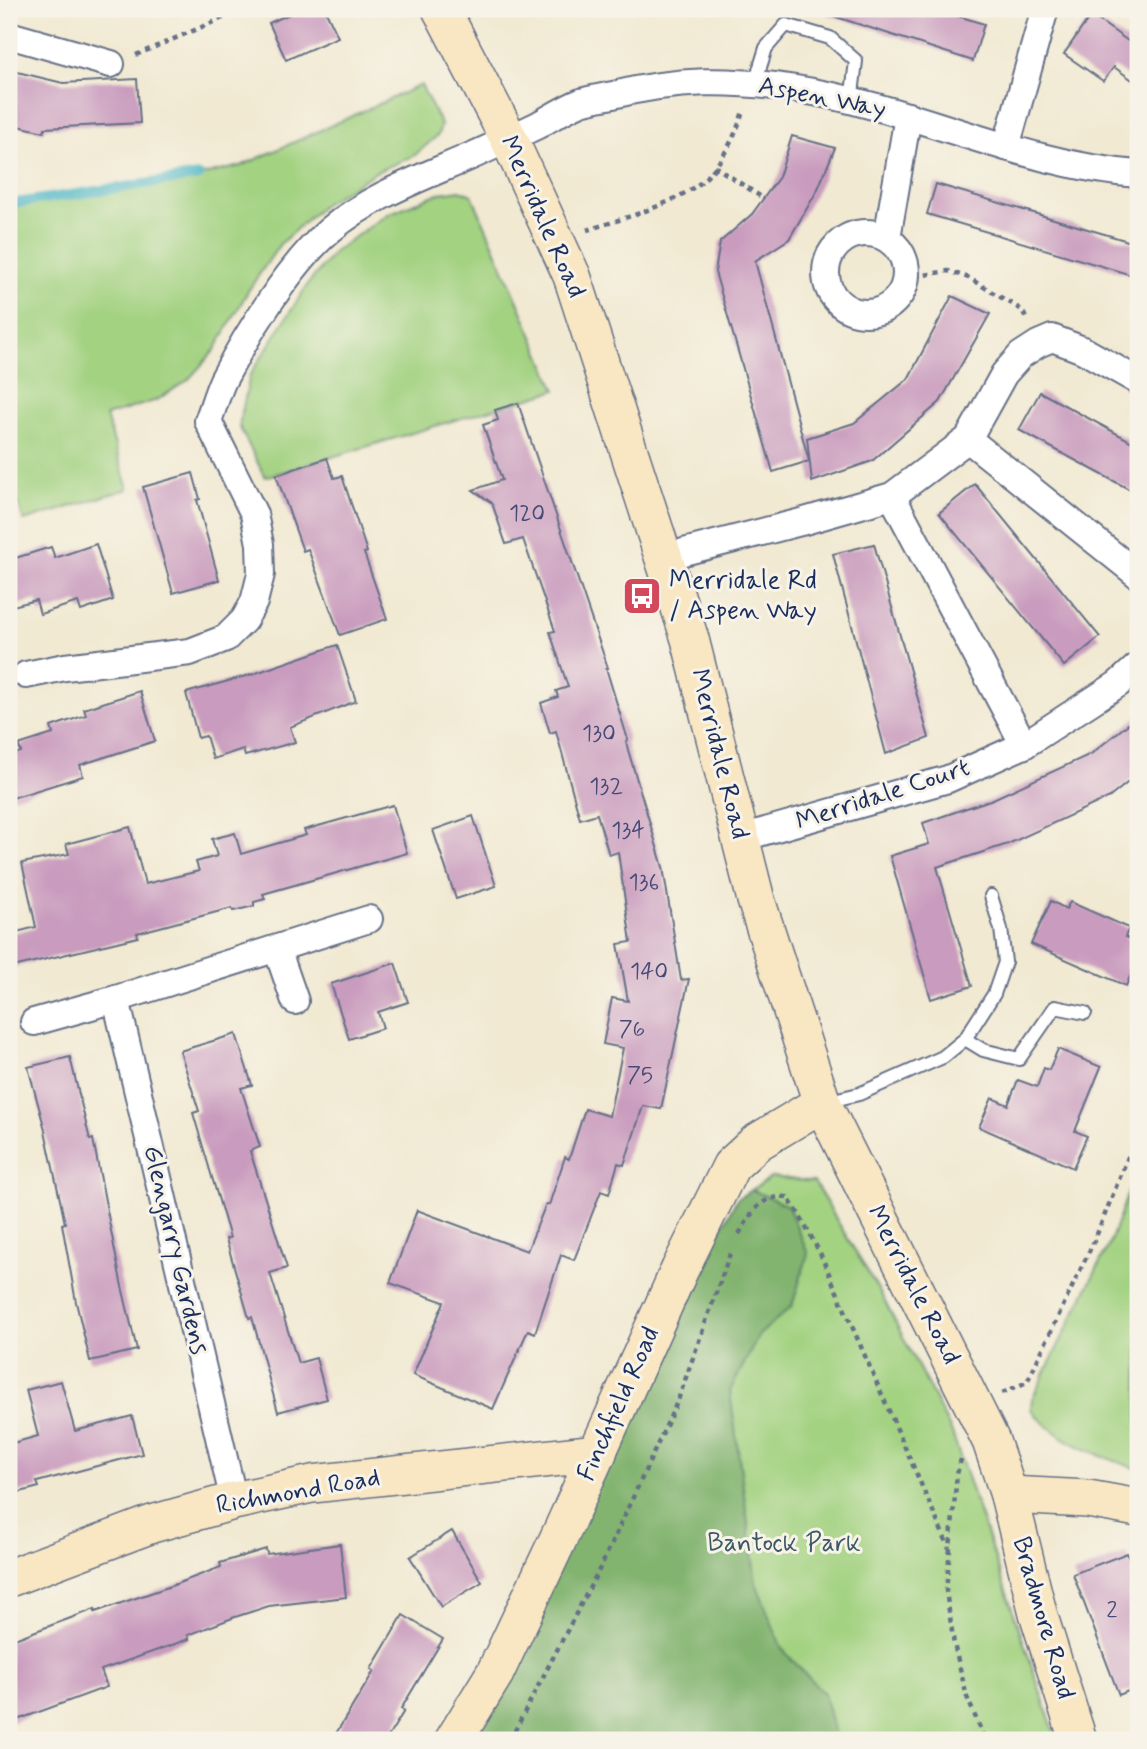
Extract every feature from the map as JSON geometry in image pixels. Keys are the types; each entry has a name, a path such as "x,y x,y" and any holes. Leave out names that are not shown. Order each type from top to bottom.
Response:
{"street":[{"name":"Merridale Road","path":"441,9 509,139 572,276 690,639 756,900 822,1103 975,1405 1009,1494"},
{"path":"1006,147 1045,9"},
{"path":"9,34 111,64"},
{"name":"Aspen Way","path":"26,676 65,667 190,652 226,638 244,620 254,602 261,574 260,544 254,514 208,421 222,382 248,337 307,252 330,229 380,196 509,139 581,103 648,86 700,80 755,83 799,89 908,116 1006,147 1099,171 1138,174"},
{"path":"887,238 908,116"},
{"path":"860,233 874,233 887,238 903,255 907,266 904,290 896,301 885,309 871,313 857,313 844,307 834,298 828,285 828,258 841,242 860,233"},
{"path":"664,557 892,496 968,439 1003,374 1021,355 1052,338 1083,351 1138,381"},
{"path":"968,439 1138,575"},
{"path":"892,496 1024,745"},
{"name":"Merridale Court","path":"741,838 948,779 1024,745 1118,684 1138,666"},
{"path":"34,1022 277,950 369,919"},
{"path":"277,950 295,1001"},
{"name":"Glengarry Gardens","path":"116,999 234,1501"},
{"name":"Finchfield Road","path":"454,1740 495,1673 680,1269 731,1166 756,1143 822,1103"},
{"name":"Richmond Road","path":"9,1578 152,1524 234,1501 312,1484 598,1452"},
{"path":"1009,1494 1088,1499 1138,1508"},
{"name":"Bradmore Road","path":"1009,1494 1038,1612 1078,1740"}],"lane":[{"path":"755,83 766,48 786,25 830,38 856,61 851,102"},
{"path":"822,1103 859,1094 883,1084 943,1057 965,1039 994,994 1005,962 1001,929 991,896"},
{"path":"965,1039 983,1050 1019,1059 1055,1007 1085,1013"}],"path":[{"path":"111,64 244,9"},
{"path":"556,240 651,208 695,187 714,166 737,132 755,83"},
{"path":"714,166 763,198"},
{"path":"906,278 947,271 969,278 1022,310 1038,344"},
{"path":"985,1740 967,1697 954,1644 946,1591 957,1474 975,1405 1027,1381 1095,1239 1138,1132"},
{"path":"509,1740 603,1562 677,1400 733,1242 761,1203 774,1196 787,1197 820,1253 949,1548"}],"green space":[{"path":"421,85 441,125 438,135 415,155 376,172 324,204 280,244 248,291 215,350 188,380 157,400 106,416 128,489 24,521 17,501 9,503 9,204 199,176 241,166"},
{"path":"460,190 472,195 556,390 265,477 239,426 250,375 308,284 335,251 388,214 439,193"},
{"path":"1138,1166 1138,1469 1094,1453 1066,1439 1041,1421 1031,1409 1032,1399 1110,1242"},
{"name":"Bantock Park","path":"772,1177 814,1182 882,1296 952,1433 1057,1740 472,1740 737,1199"},
{"path":"752,1190 788,1206 808,1254 792,1306 759,1335 730,1391 756,1583 782,1649 824,1694 836,1740 472,1740 694,1281 737,1199"}],"building":[{"path":"301,9 325,9 338,37 286,60 269,23"},
{"path":"828,9 935,9 984,24 973,61 827,14"},
{"path":"1091,15 1138,48 1138,84 1114,67 1103,81 1064,54"},
{"path":"9,70 63,83 137,79 140,123 45,128 44,132 9,124"},
{"path":"792,136 835,148 817,191 789,239 755,261 809,461 773,472 715,272 720,242 752,214 779,177"},
{"path":"936,184 1138,244 1138,277 927,214"},
{"path":"952,296 990,314 940,402 872,461 812,482 807,438 854,423 908,379"},
{"path":"1040,392 1138,445 1138,494 1019,430"},
{"path":"518,403 608,668 628,740 628,750 663,867 681,980 689,979 661,1109 643,1106 624,1165 618,1163 609,1194 601,1191 574,1260 561,1255 535,1333 528,1330 493,1409 413,1375 444,1302 390,1283 417,1210 527,1251 546,1204 549,1205 565,1157 569,1159 585,1109 609,1116 623,1048 603,1044 612,998 628,1001 618,944 631,942 618,852 609,855 597,814 580,819 556,731 550,733 541,703 558,697 556,691 568,687 550,632 555,631 523,539 506,544 492,503 473,490 502,480 483,425 498,420 495,410"},
{"path":"327,458 334,478 342,476 367,552 364,553 387,619 340,635 308,549 303,551 276,475"},
{"path":"193,473 200,499 197,500 219,580 173,593 143,487"},
{"path":"975,484 1100,637 1064,666 939,513"},
{"path":"96,544 113,600 81,611 78,602 40,614 36,600 9,607 9,560 51,547 55,558"},
{"path":"874,544 929,738 886,754 833,554"},
{"path":"337,645 356,701 290,727 295,742 245,756 243,749 213,759 206,736 198,738 186,693 253,674"},
{"path":"140,691 155,741 80,765 83,776 9,799 9,756 21,752 18,745 53,734 51,727 86,715 84,709"},
{"path":"1138,716 1138,774 1110,797 1008,844 937,867 972,986 931,999 890,856 929,844 923,823 993,799 1091,754"},
{"path":"393,805 407,853 263,894 265,899 254,902 254,906 233,911 232,908 137,933 138,937 9,968 9,934 36,927 22,863 69,854 66,844 130,827 145,884 199,871 196,862 217,856 212,839 235,833 241,854 306,835 304,830"},
{"path":"473,816 496,886 456,899 433,830"},
{"path":"1051,901 1066,909 1070,902 1129,928 1125,937 1138,943 1138,958 1126,986 1031,944"},
{"path":"395,963 408,1002 378,1012 383,1028 349,1039 331,984"},
{"path":"236,1034 252,1085 241,1088 260,1147 250,1151 287,1268 270,1273 298,1363 316,1358 327,1399 278,1412 252,1317 249,1318 226,1239 230,1238 193,1113 199,1111 180,1051"},
{"path":"1058,1049 1101,1067 1075,1131 1087,1136 1073,1168 979,1127 992,1098 1008,1105 1018,1080 1037,1087 1044,1068 1049,1070"},
{"path":"70,1057 90,1140 93,1139 137,1350 90,1361 76,1302 62,1224 65,1223 28,1067"},
{"path":"61,1381 75,1431 132,1416 142,1454 37,1482 39,1487 9,1495 9,1444 38,1436 26,1390"},
{"path":"452,1531 482,1582 441,1607 410,1557"},
{"path":"340,1544 346,1597 269,1606 235,1617 188,1635 189,1639 101,1670 107,1687 9,1723 9,1641 95,1609 95,1612 171,1586 221,1567 220,1563 266,1549 267,1554"},
{"path":"1127,1553 1138,1583 1138,1687 1119,1695 1073,1574"},
{"path":"403,1615 443,1639 401,1709 404,1711 386,1740 332,1740 374,1671 371,1669"}],"waterway":[{"path":"9,204 199,176"}],"place":[{"name":"Merridale Rd / Aspen Way","path":"642,596"}]}
